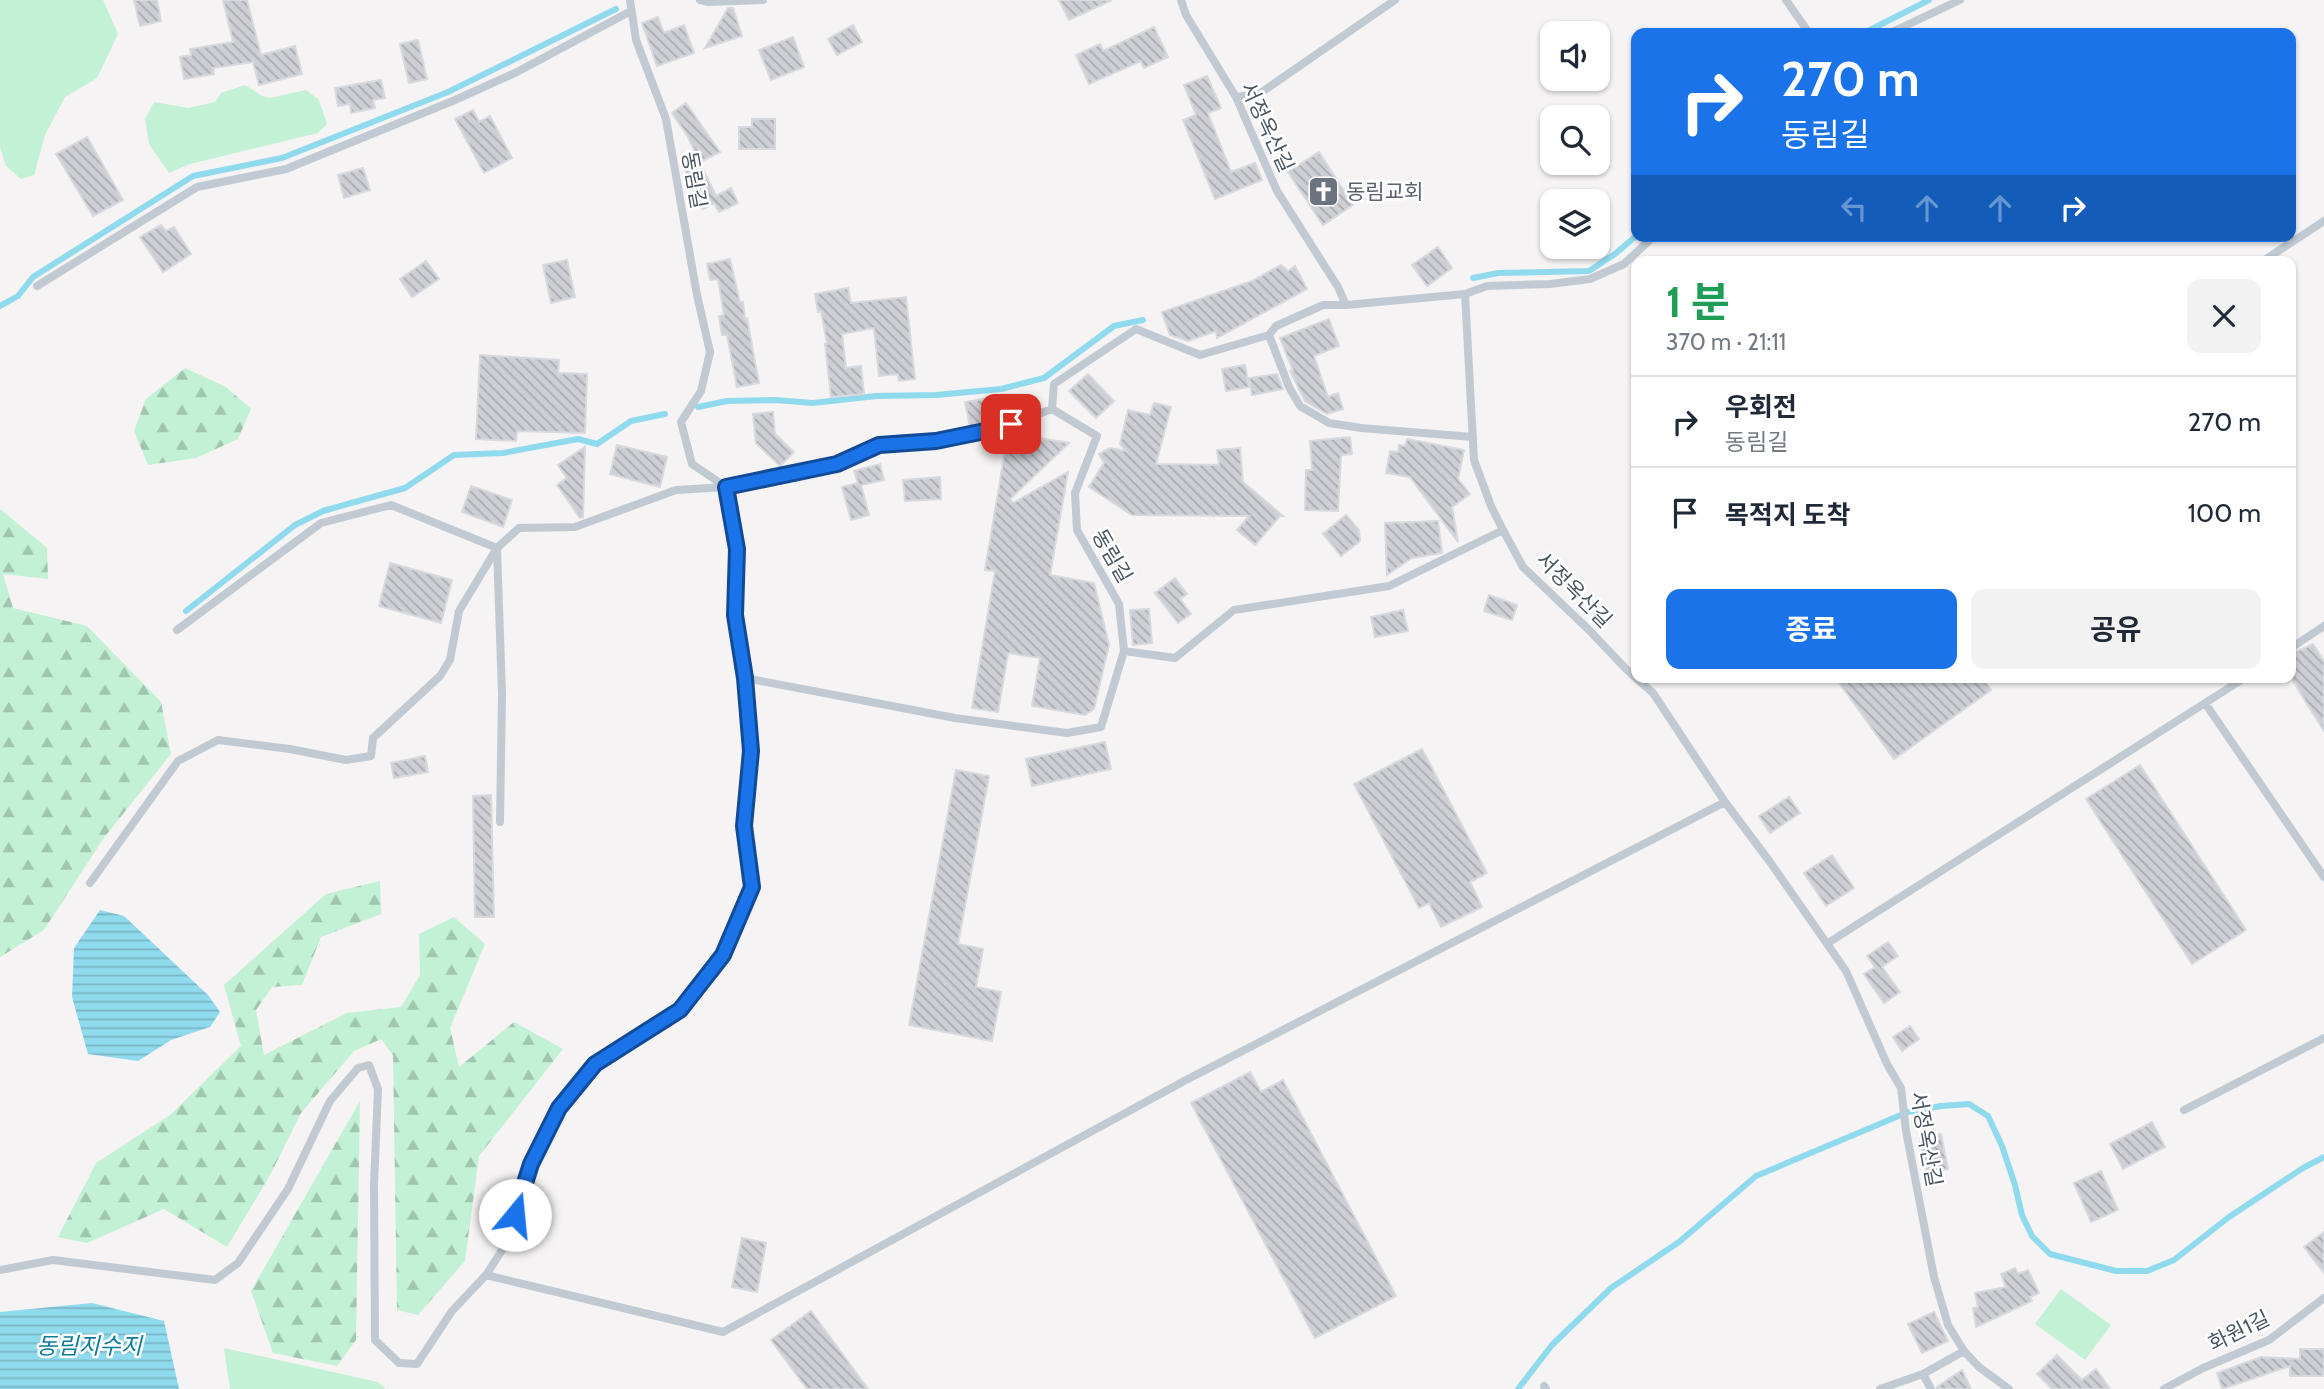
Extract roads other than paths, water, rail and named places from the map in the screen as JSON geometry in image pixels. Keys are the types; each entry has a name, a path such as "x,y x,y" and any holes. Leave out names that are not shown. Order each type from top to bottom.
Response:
{"lane":[{"name":"동림길","path":"629,0 636,40 666,120 696,295 710,352 701,391 681,422 692,464 726,487"},
{"path":"700,0 763,0"},
{"name":"서정옥산길","path":"1181,0 1186,15 1236,97 1277,191 1333,279 1346,305"},
{"path":"1236,97 1259,94 1395,0"},
{"path":"1786,0 1806,28"},
{"path":"1901,28 1960,0"},
{"path":"37,286 99,245 197,187 286,169 517,72 631,11"},
{"path":"2296,239 2324,221"},
{"path":"1632,256 1647,242"},
{"path":"2271,256 2292,242"},
{"path":"90,883 178,761 218,740 290,749 346,760 371,755 373,738 440,676 450,660 459,611 497,548 519,528 576,527 676,490 726,487 837,464 879,445 936,441 990,430 1052,409 1054,384 1136,329 1200,355 1269,335 1276,326 1323,305 1465,294 1487,286 1550,284 1590,279 1623,264 1631,257"},
{"name":"서정옥산길","path":"1465,294 1474,460 1491,506 1523,566 1631,673"},
{"path":"1269,335 1289,387 1300,406 1329,423 1473,437"},
{"name":"동림길","path":"1052,409 1097,436 1075,493 1077,530 1119,604 1124,651"},
{"path":"0,1270 53,1260 215,1280 238,1264 288,1189 330,1101 358,1068 369,1065 378,1088 374,1185 376,1340 399,1363 417,1364 452,1311 486,1275 508,1241 531,1164 559,1108 595,1064 680,1010 723,955 752,887 744,826 751,751 745,678 735,615 737,549 726,487"},
{"path":"177,630 321,523 391,505 497,548"},
{"path":"745,678 955,718 1067,733 1101,727 1124,651 1175,658 1234,610 1389,586 1503,530"},
{"path":"497,548 502,694 500,822"},
{"path":"2296,645 2324,626"},
{"path":"1627,670 1631,668"},
{"name":"서정옥산길","path":"1642,683 1654,693 1725,802 1846,971 1887,1064 1901,1088 1906,1131 1934,1277 1948,1325 1964,1352 2009,1389"},
{"path":"1828,943 2237,683"},
{"path":"2205,704 2324,877"},
{"path":"486,1275 723,1332 1186,1080 1725,802"},
{"path":"2183,1110 2324,1038"},
{"name":"화원1길","path":"2164,1389 2203,1368 2269,1340 2324,1298"},
{"path":"1881,1389 1923,1374 1964,1352"},
{"path":"1923,1374 1931,1389"}],"water":[{"path":"100,910 124,916 208,995 220,1012 210,1027 171,1040 138,1061 88,1054 72,997 74,948"},
{"name":"동림지수지","path":"92,1303 164,1321 179,1389 0,1389 0,1312"}],"waterway":[{"path":"1874,28 1929,0"},
{"path":"0,306 18,296 33,277 193,176 282,158 448,92 616,9"},
{"path":"1473,278 1498,273 1589,271 1631,240"},
{"path":"698,407 727,401 775,400 813,403 876,396 936,395 1001,389 1044,378 1114,326 1143,320"},
{"path":"186,611 295,525 323,511 405,488 454,455 503,453 578,439 597,444 631,421 665,414"},
{"path":"1518,1389 1552,1345 1611,1288 1679,1242 1756,1176 1908,1112 1969,1104 1988,1116 2002,1146 2022,1215 2032,1236 2050,1254 2116,1271 2147,1271 2174,1260 2229,1217 2324,1157"}],"place":[{"name":"동림교회","path":"1323,192"}]}
